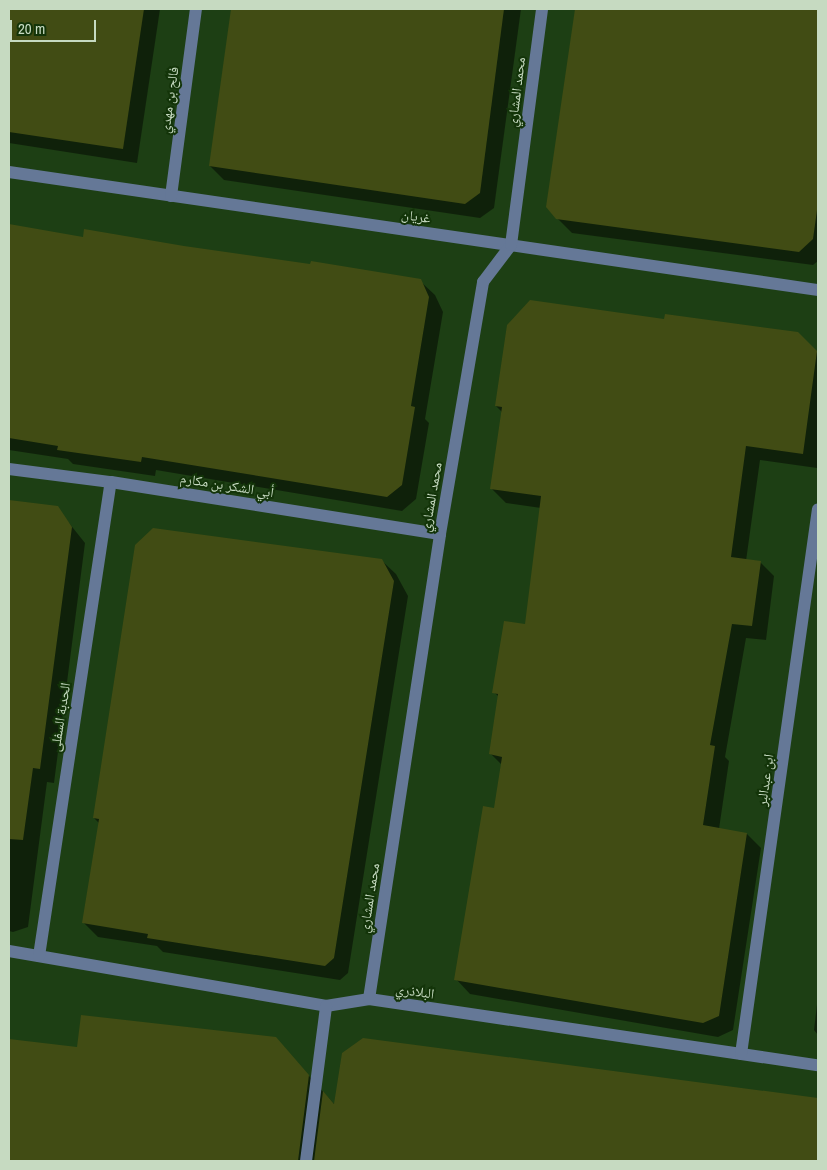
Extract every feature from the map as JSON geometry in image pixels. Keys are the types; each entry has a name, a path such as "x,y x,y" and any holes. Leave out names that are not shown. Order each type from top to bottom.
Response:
{"street":[{"name":"فالح بن مهدي","path":"171,196 196,9"},
{"name":"محمد المشاري","path":"369,1000 440,534 483,282 511,245 542,9"},
{"name":"غريان","path":"9,172 818,290"},
{"name":"أبي الشكر بن مكارم","path":"9,469 111,482 440,534"},
{"name":"الحدبة السفلى","path":"39,956 111,482"},
{"name":"ابن عبدالبر","path":"741,1054 818,510"},
{"name":"البلاذري","path":"9,951 326,1006 369,1000 818,1065"},
{"path":"306,1161 326,1006"}],"building":[{"path":"9,9 144,9 123,149 9,132"},
{"path":"231,9 504,9 480,193 465,204 209,166"},
{"path":"575,9 818,9 818,203 813,239 799,252 556,219 546,207"},
{"path":"9,224 83,237 84,229 184,246 310,264 311,261 421,279 429,297 411,406 415,407 402,485 387,497 142,457 141,462 57,450 58,446 9,438"},
{"path":"530,300 664,319 665,314 798,332 817,351 803,454 746,446 731,557 761,561 752,626 732,624 710,745 715,746 703,825 747,833 719,1016 703,1023 454,980 483,806 494,808 502,757 489,754 498,694 492,693 504,621 525,624 541,496 490,489 502,407 495,406 507,325"},
{"path":"9,500 58,506 72,527 40,769 33,768 23,840 9,839"},
{"path":"153,528 382,559 394,581 334,958 325,966 147,938 148,934 82,923 99,819 93,818 135,545"},
{"path":"81,1015 276,1037 309,1075 298,1161 9,1161 9,1039 77,1047"},
{"path":"363,1038 818,1098 818,1161 314,1161 323,1091 334,1104 342,1053"}]}
